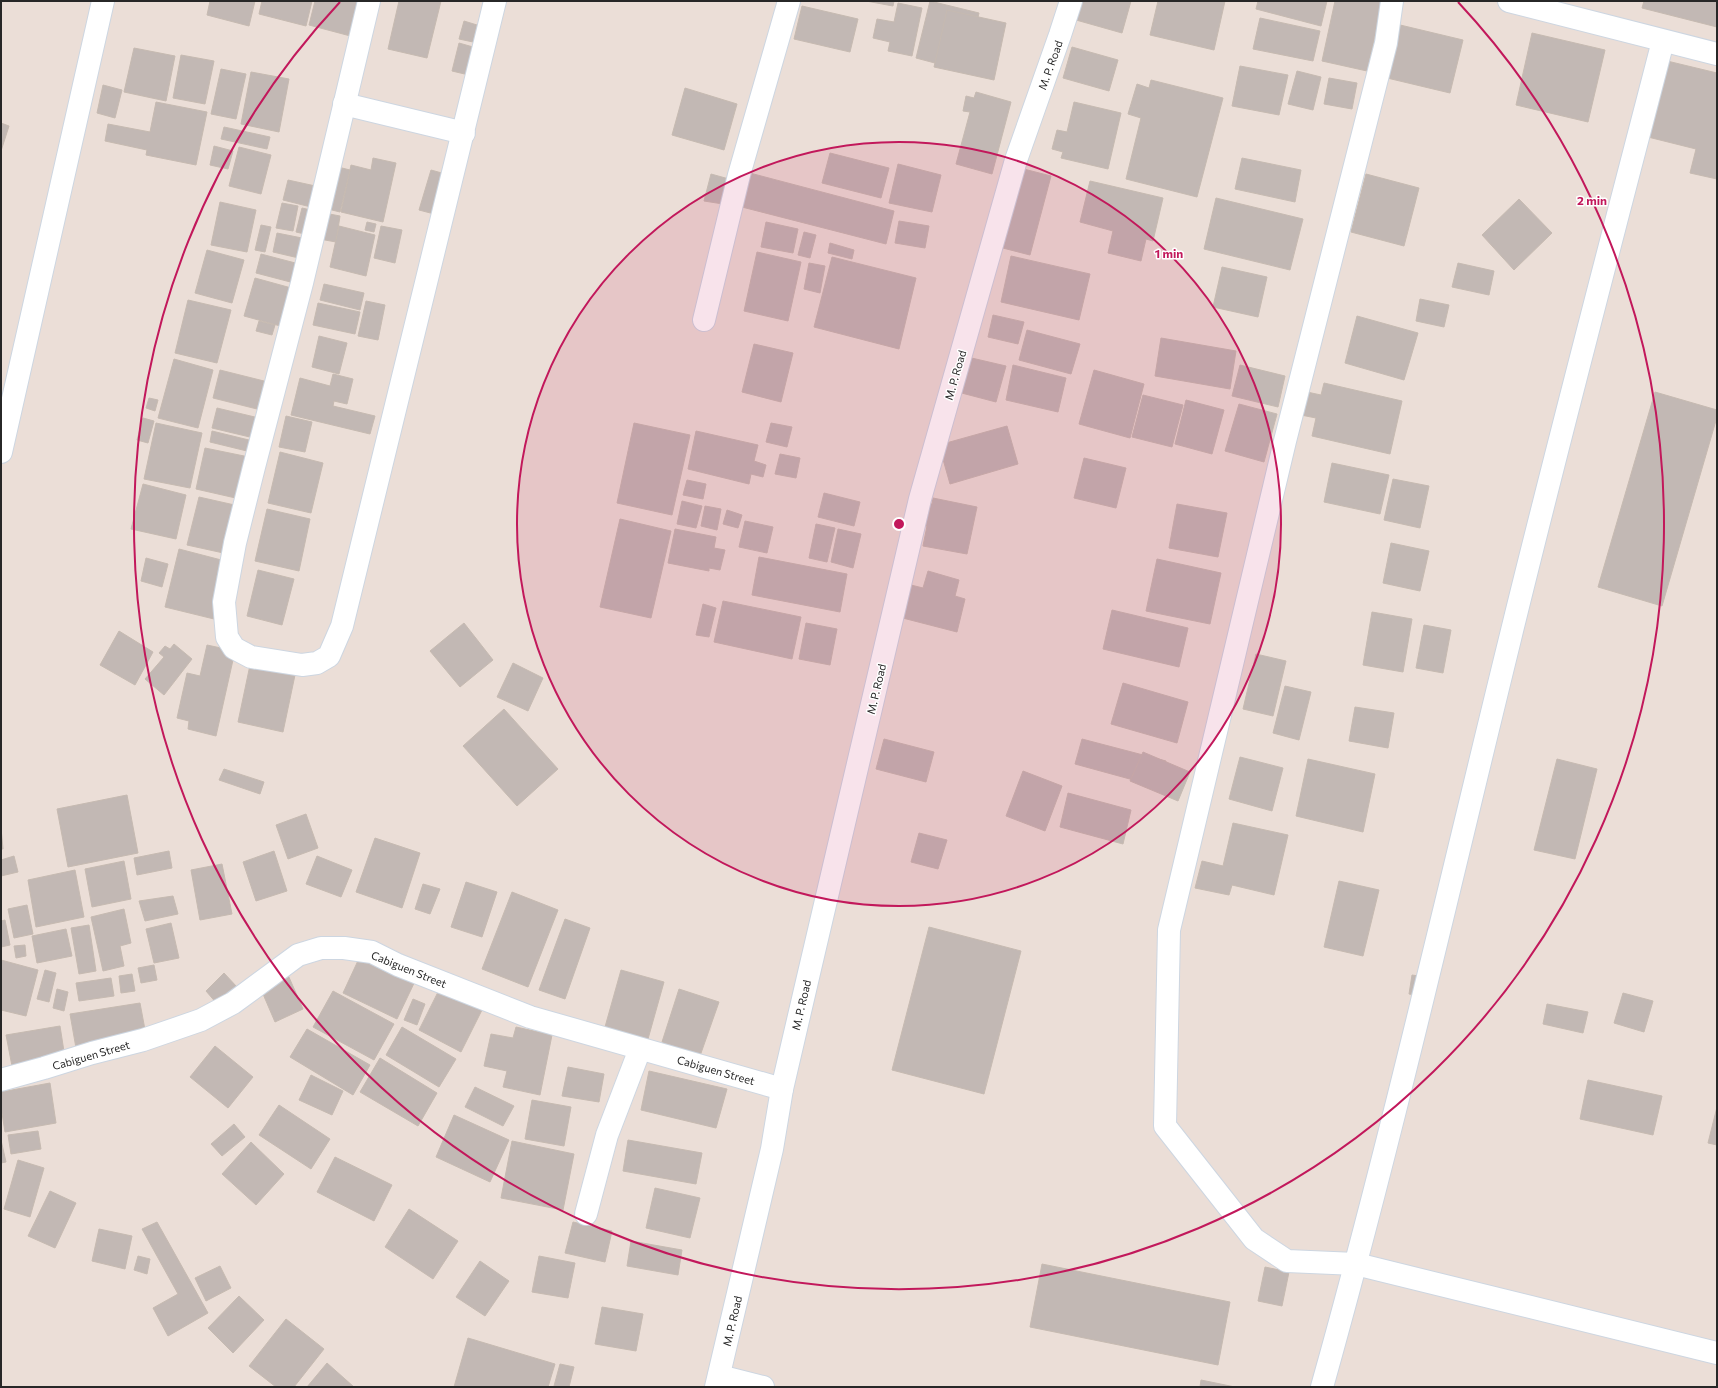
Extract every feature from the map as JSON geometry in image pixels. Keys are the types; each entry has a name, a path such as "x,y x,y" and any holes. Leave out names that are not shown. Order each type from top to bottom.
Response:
{"street":[{"path":"1,452 103,1"},
{"path":"369,1 302,283 252,474 224,602 227,637 234,648 251,657 302,666 317,663 329,656 342,626 464,133 495,1"},
{"path":"704,320 739,175 789,1"},
{"name":"M. P. Road","path":"717,1382 772,1149 782,1089 920,499 1016,160 1071,1"},
{"path":"1392,1 1386,43 1285,441 1169,930 1165,1126 1254,1239 1287,1262 1356,1264 1717,1352"},
{"path":"1509,1 1717,54"},
{"path":"1322,1387 1356,1264 1445,910 1511,633 1663,41"},
{"path":"344,104 464,133"},
{"name":"Cabiguen Street","path":"1,1080 92,1053 143,1040 201,1020 233,1003 298,955 321,948 344,948 372,952 398,965 530,1017 782,1089"},
{"path":"586,1214 607,1135 640,1049"},
{"path":"717,1382 763,1387"}],"building":[{"path":"210,1 255,1 249,26 207,15"},
{"path":"262,1 312,1 306,26 259,14"},
{"path":"315,1 367,1 358,38 309,25"},
{"path":"399,1 441,1 427,58 388,49"},
{"path":"866,1 894,1 893,6"},
{"path":"930,1 979,13 965,71 916,58"},
{"path":"1074,1 1131,1 1122,33 1069,18"},
{"path":"1158,1 1225,1 1214,50 1150,35"},
{"path":"1258,1 1327,1 1321,26 1256,9"},
{"path":"1335,1 1383,1 1367,71 1322,61"},
{"path":"1644,1 1717,1 1717,27 1642,8"},
{"path":"898,3 922,8 912,56 888,51 890,42 873,38 877,19 894,22"},
{"path":"802,6 858,19 850,52 794,39"},
{"path":"947,10 1006,23 994,80 934,67"},
{"path":"1260,18 1320,31 1313,61 1253,49"},
{"path":"464,21 477,25 473,42 459,39"},
{"path":"1396,24 1463,40 1450,93 1383,77"},
{"path":"1532,33 1605,50 1588,122 1516,105"},
{"path":"459,43 480,49 473,76 452,71"},
{"path":"1072,47 1118,60 1109,91 1063,78"},
{"path":"134,48 175,56 166,101 124,92"},
{"path":"181,55 214,61 205,104 173,98"},
{"path":"1663,60 1717,73 1717,179 1690,173 1696,149 1644,136"},
{"path":"1240,66 1288,75 1279,115 1232,106"},
{"path":"221,69 246,74 236,119 211,114"},
{"path":"1297,71 1321,77 1313,110 1288,104"},
{"path":"251,72 289,79 279,132 241,124"},
{"path":"1329,78 1357,83 1352,109 1324,104"},
{"path":"1151,80 1223,98 1197,197 1126,179 1141,118 1128,114 1137,84 1149,88"},
{"path":"103,85 122,90 115,118 97,113"},
{"path":"685,88 737,104 724,150 672,135"},
{"path":"976,92 1011,102 992,174 956,164 970,112 963,111 966,96 974,98"},
{"path":"156,102 207,112 196,165 146,155 147,150 105,141 108,124 150,132"},
{"path":"1074,102 1121,113 1108,169 1061,158 1063,152 1052,149 1057,130 1067,132"},
{"path":"1,123 9,126 1,151"},
{"path":"224,127 270,137 267,149 221,139"},
{"path":"214,146 233,151 228,169 210,165"},
{"path":"239,147 271,155 261,194 229,186"},
{"path":"830,153 889,168 881,198 822,183"},
{"path":"373,158 396,163 383,222 341,212 351,165 371,170"},
{"path":"1242,158 1301,170 1295,202 1235,189"},
{"path":"898,164 941,175 932,212 889,203"},
{"path":"330,165 350,170 340,212 320,207"},
{"path":"1016,167 1051,176 1030,255 995,246"},
{"path":"431,170 449,175 438,215 419,210"},
{"path":"746,172 894,211 886,244 738,206"},
{"path":"711,174 729,179 723,204 704,201"},
{"path":"1366,174 1419,188 1404,246 1351,232"},
{"path":"288,180 320,187 315,208 283,200"},
{"path":"1090,181 1163,198 1153,241 1146,239 1141,261 1108,253 1113,231 1080,222"},
{"path":"1216,198 1303,219 1290,270 1204,249"},
{"path":"1519,199 1552,233 1514,270 1482,235"},
{"path":"220,202 256,210 247,252 211,245"},
{"path":"282,203 298,206 293,231 276,228"},
{"path":"302,208 315,211 309,235 296,232"},
{"path":"319,212 340,216 336,242 314,238"},
{"path":"899,221 929,226 925,248 895,243"},
{"path":"367,222 376,224 374,232 365,230"},
{"path":"766,222 798,229 793,253 761,247"},
{"path":"261,225 271,227 265,252 255,250"},
{"path":"339,226 375,235 366,276 330,267"},
{"path":"381,226 402,230 395,263 374,258"},
{"path":"804,232 816,235 810,258 798,255"},
{"path":"277,233 307,239 303,259 273,252"},
{"path":"830,243 854,250 852,259 828,253"},
{"path":"207,250 244,260 232,303 195,293"},
{"path":"757,252 801,262 788,321 744,311"},
{"path":"261,254 303,265 298,284 256,273"},
{"path":"1011,256 1090,274 1079,320 1001,302"},
{"path":"832,257 916,278 899,349 814,327"},
{"path":"809,263 825,266 820,293 804,289"},
{"path":"1458,263 1494,271 1489,295 1452,287"},
{"path":"1222,267 1267,277 1258,317 1213,307"},
{"path":"255,278 295,289 284,327 244,316"},
{"path":"324,284 364,293 360,310 320,300"},
{"path":"1420,299 1449,305 1444,327 1416,321"},
{"path":"188,300 231,310 217,363 175,353"},
{"path":"366,301 385,305 378,340 358,336"},
{"path":"318,303 360,312 355,334 313,325"},
{"path":"993,315 1024,322 1018,344 988,337"},
{"path":"1357,316 1418,333 1404,380 1345,363"},
{"path":"259,321 275,325 272,335 256,331"},
{"path":"1027,330 1080,344 1071,374 1019,360"},
{"path":"319,336 347,343 339,374 312,367"},
{"path":"1161,338 1236,351 1230,389 1155,376"},
{"path":"754,344 793,353 781,402 742,392"},
{"path":"963,356 1006,366 996,402 954,391"},
{"path":"174,359 213,370 198,428 158,418"},
{"path":"1013,365 1066,378 1058,412 1006,400"},
{"path":"1240,365 1285,376 1278,407 1232,396"},
{"path":"220,370 264,381 257,409 213,398"},
{"path":"1094,370 1144,384 1130,438 1079,424"},
{"path":"333,374 353,379 347,404 334,401 333,406 375,416 370,434 291,415 300,378 330,386"},
{"path":"1324,383 1402,401 1390,454 1312,436 1316,418 1301,415 1307,392 1321,395"},
{"path":"1655,392 1717,410 1717,417 1662,606 1598,587"},
{"path":"1143,395 1183,405 1172,447 1132,437"},
{"path":"149,398 158,400 155,411 146,408"},
{"path":"1186,400 1224,410 1212,454 1175,444"},
{"path":"1239,404 1277,414 1264,462 1225,451"},
{"path":"217,408 259,418 254,438 212,428"},
{"path":"286,416 312,422 305,452 279,447"},
{"path":"143,418 154,421 148,443 137,440"},
{"path":"156,423 202,433 190,488 144,479"},
{"path":"634,423 690,435 672,515 617,503"},
{"path":"771,423 792,427 787,447 766,442"},
{"path":"1007,426 1018,464 950,484 939,445"},
{"path":"212,431 253,441 251,452 210,442"},
{"path":"696,431 758,445 754,461 766,465 763,477 751,474 749,484 688,469"},
{"path":"205,448 249,457 240,499 196,489"},
{"path":"280,452 323,463 311,513 268,503"},
{"path":"780,454 800,458 796,478 775,474"},
{"path":"1084,458 1126,468 1116,508 1074,498"},
{"path":"1332,463 1389,475 1380,514 1324,502"},
{"path":"1393,479 1429,486 1420,528 1384,520"},
{"path":"687,480 706,484 703,499 683,495"},
{"path":"143,484 186,495 176,539 131,529"},
{"path":"824,493 860,502 854,526 818,517"},
{"path":"199,497 239,506 228,554 187,545"},
{"path":"933,498 977,507 967,554 923,546 927,526 916,524 920,501 932,504"},
{"path":"682,501 702,506 696,528 677,524"},
{"path":"1177,504 1227,513 1218,557 1169,548"},
{"path":"705,506 721,509 717,530 701,526"},
{"path":"267,509 310,519 299,571 255,561"},
{"path":"727,510 742,515 738,528 723,524"},
{"path":"620,519 671,531 651,618 600,607"},
{"path":"745,521 773,527 767,553 739,547"},
{"path":"816,524 835,528 827,562 809,558"},
{"path":"675,529 716,537 714,548 725,550 720,570 709,568 709,571 668,563"},
{"path":"838,529 861,534 853,568 831,562"},
{"path":"1391,543 1429,551 1420,591 1383,583"},
{"path":"179,549 229,562 214,619 165,607"},
{"path":"759,557 847,574 840,612 752,595"},
{"path":"146,558 168,564 162,587 141,581"},
{"path":"1157,559 1221,573 1210,624 1146,611"},
{"path":"258,570 294,579 282,625 247,616"},
{"path":"928,571 959,580 955,596 965,599 957,632 895,616 903,583 923,588"},
{"path":"723,601 801,617 792,659 714,642"},
{"path":"703,604 716,608 709,637 696,635"},
{"path":"1112,610 1188,628 1179,667 1103,649"},
{"path":"1372,612 1412,619 1403,672 1363,665"},
{"path":"464,623 493,660 460,687 430,651"},
{"path":"806,623 837,629 830,665 799,659"},
{"path":"1424,625 1451,630 1443,673 1416,668"},
{"path":"119,631 153,652 135,685 100,665"},
{"path":"174,644 192,659 164,695 145,679 164,657 159,653 165,646 170,649"},
{"path":"207,645 235,651 216,736 188,729 189,721 177,718 187,673 200,676"},
{"path":"1256,654 1286,661 1273,716 1243,709"},
{"path":"513,663 543,678 528,711 497,697"},
{"path":"250,665 295,675 283,732 238,722"},
{"path":"1123,683 1188,702 1177,743 1111,724"},
{"path":"1285,686 1311,692 1299,740 1273,733"},
{"path":"1355,707 1394,713 1388,748 1349,741"},
{"path":"504,709 558,769 517,806 463,746"},
{"path":"884,739 934,752 926,782 876,769"},
{"path":"1082,739 1166,761 1159,787 1075,764"},
{"path":"1143,752 1190,772 1178,801 1130,781"},
{"path":"1240,757 1283,768 1272,811 1229,799"},
{"path":"1308,759 1375,774 1363,832 1296,816"},
{"path":"1557,759 1597,769 1575,859 1534,850"},
{"path":"224,769 264,782 260,794 219,780"},
{"path":"1023,771 1062,786 1045,831 1006,816"},
{"path":"1068,793 1131,810 1123,844 1060,827"},
{"path":"127,795 138,853 68,867 57,809"},
{"path":"306,814 318,848 288,859 276,825"},
{"path":"1233,823 1288,835 1274,895 1232,885 1229,895 1195,888 1202,861 1223,866"},
{"path":"1,828 3,849 1,849"},
{"path":"919,833 947,840 938,869 911,862"},
{"path":"375,838 420,853 402,908 356,892"},
{"path":"169,851 172,868 137,875 134,858"},
{"path":"274,851 287,891 256,901 243,862"},
{"path":"14,856 18,872 1,876 1,860"},
{"path":"317,856 352,870 341,897 306,884"},
{"path":"124,861 131,899 92,907 85,869"},
{"path":"222,864 232,914 200,920 191,870"},
{"path":"75,870 84,917 36,927 28,880"},
{"path":"1339,881 1379,890 1363,956 1324,947"},
{"path":"466,882 497,892 482,937 451,927"},
{"path":"423,884 440,889 430,914 415,909"},
{"path":"512,892 558,910 528,987 482,969"},
{"path":"173,896 178,914 145,921 139,901"},
{"path":"27,905 33,934 14,938 8,909"},
{"path":"124,909 131,943 120,946 124,966 103,971 91,917"},
{"path":"565,919 590,928 565,999 539,990"},
{"path":"5,920 10,945 1,947 1,921"},
{"path":"171,923 179,958 154,963 146,929"},
{"path":"89,925 96,971 79,974 71,928"},
{"path":"929,927 1021,951 984,1094 892,1070"},
{"path":"66,929 72,956 37,963 32,936"},
{"path":"25,945 26,956 16,958 14,946"},
{"path":"362,952 417,977 397,1019 343,993"},
{"path":"1,960 38,970 26,1016 1,1010"},
{"path":"154,965 157,980 141,983 138,968"},
{"path":"45,970 56,973 49,1002 37,999"},
{"path":"621,970 664,982 648,1039 605,1027"},
{"path":"224,973 237,987 218,1005 206,991"},
{"path":"132,974 135,991 121,993 119,976"},
{"path":"288,975 303,1009 275,1022 260,987"},
{"path":"1412,975 1425,977 1423,996 1409,994"},
{"path":"111,978 114,996 79,1001 76,983"},
{"path":"441,986 483,1008 461,1052 419,1030"},
{"path":"57,989 68,992 64,1011 53,1008"},
{"path":"679,989 719,1002 700,1056 662,1042"},
{"path":"333,991 394,1024 374,1060 313,1027"},
{"path":"1623,993 1653,1001 1644,1032 1614,1023"},
{"path":"413,999 425,1004 417,1025 404,1020"},
{"path":"140,1003 146,1035 76,1048 70,1014"},
{"path":"1547,1004 1588,1012 1583,1033 1543,1024"},
{"path":"60,1026 65,1058 12,1066 6,1035"},
{"path":"402,1027 456,1059 439,1087 386,1055"},
{"path":"516,1027 552,1035 540,1095 503,1087 507,1071 484,1066 491,1034 513,1038"},
{"path":"307,1029 370,1065 353,1095 290,1057"},
{"path":"215,1046 253,1077 228,1108 190,1077"},
{"path":"380,1058 437,1093 418,1126 360,1092"},
{"path":"568,1067 604,1074 599,1102 562,1096"},
{"path":"649,1071 727,1089 716,1128 641,1110"},
{"path":"311,1075 343,1091 332,1115 299,1100"},
{"path":"1588,1080 1662,1096 1653,1135 1580,1119"},
{"path":"50,1083 56,1123 5,1132 1,1107 1,1092"},
{"path":"475,1087 514,1106 503,1126 465,1107"},
{"path":"532,1100 571,1107 564,1146 525,1139"},
{"path":"279,1105 330,1139 311,1169 259,1135"},
{"path":"1717,1107 1717,1145 1708,1143"},
{"path":"454,1115 509,1140 490,1182 436,1157"},
{"path":"234,1124 245,1137 222,1156 211,1144"},
{"path":"38,1131 41,1149 11,1154 8,1135"},
{"path":"1,1140 6,1162 1,1163"},
{"path":"628,1140 702,1153 696,1184 623,1171"},
{"path":"512,1141 574,1154 563,1210 501,1198"},
{"path":"251,1142 284,1174 256,1205 222,1174"},
{"path":"335,1157 392,1185 374,1221 317,1192"},
{"path":"18,1160 44,1168 30,1217 4,1209"},
{"path":"655,1188 700,1198 690,1238 646,1228"},
{"path":"50,1191 76,1203 55,1248 28,1236"},
{"path":"409,1209 458,1241 433,1279 385,1247"},
{"path":"157,1222 208,1313 168,1336 153,1308 178,1294 142,1229"},
{"path":"573,1222 612,1231 605,1262 565,1253"},
{"path":"99,1229 132,1236 125,1269 92,1261"},
{"path":"631,1241 682,1250 678,1275 627,1266"},
{"path":"138,1256 150,1259 147,1274 134,1270"},
{"path":"539,1256 575,1263 568,1298 532,1292"},
{"path":"480,1261 509,1281 485,1316 456,1297"},
{"path":"1042,1264 1230,1302 1218,1365 1030,1327"},
{"path":"220,1266 231,1288 206,1301 195,1278"},
{"path":"1265,1267 1289,1272 1282,1306 1258,1301"},
{"path":"239,1296 264,1320 233,1353 208,1328"},
{"path":"602,1307 643,1314 636,1351 595,1344"},
{"path":"286,1319 324,1349 294,1387 276,1387 249,1366"},
{"path":"468,1338 555,1364 548,1387 454,1387"},
{"path":"327,1363 354,1387 307,1387"},
{"path":"560,1364 574,1367 569,1387 554,1386"},
{"path":"1201,1380 1235,1387 1200,1387"}]}
